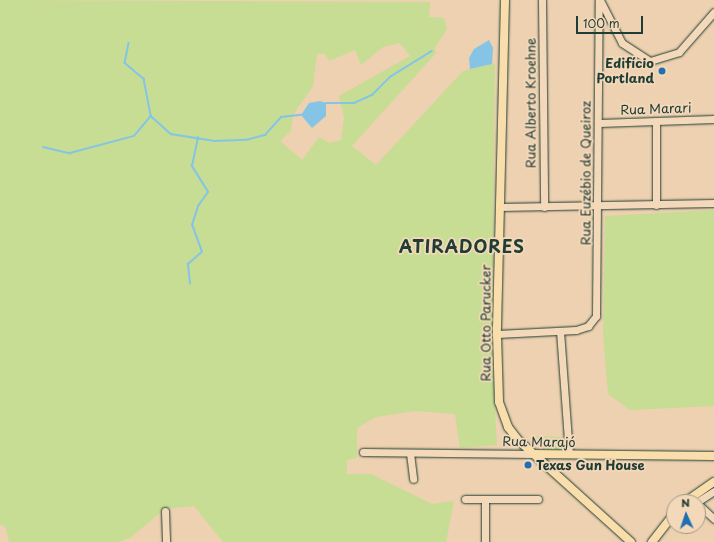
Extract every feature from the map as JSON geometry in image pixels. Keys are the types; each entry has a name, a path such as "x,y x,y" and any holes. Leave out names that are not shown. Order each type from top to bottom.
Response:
{"main road":[{"name":"Rua Otto Parucker","path":"505,0 497,334 497,383 503,415 513,434 631,542"},
{"name":"Rua Marajó","path":"534,454 714,456"},
{"path":"553,469 551,461 558,454"},
{"path":"696,493 714,482"},
{"path":"652,542 666,524"}],"street":[{"name":"Rua Alberto Kroehne","path":"542,0 544,207"},
{"path":"600,0 622,43 650,61 679,52 714,12"},
{"name":"Rua Euzébio de Queiroz","path":"560,331 583,328 593,322 598,305 600,0"},
{"name":"Rua Marari","path":"599,123 714,119"},
{"path":"656,121 656,205"},
{"path":"500,207 714,203"},
{"path":"497,334 560,331 569,454"},
{"name":"Rua Marajó","path":"364,452 534,454"},
{"path":"410,453 413,479"},
{"path":"465,499 538,499"},
{"path":"485,499 485,542"},
{"path":"706,511 714,519"},
{"path":"165,512 166,542"}],"green space":[{"path":"0,0 430,2 429,17 444,18 447,29 434,49 437,52 352,146 376,165 463,71 495,63 492,358 497,445 460,448 455,414 415,411 376,417 357,428 357,458 347,460 347,474 371,474 432,504 454,501 446,542 223,542 194,506 165,509 131,537 119,542 9,542 6,528 0,524","holes":["400,43 410,56 339,96 344,118 341,140 330,143 319,137 302,160 280,141 291,131 293,115 313,86 317,54 325,54 329,61 355,50 361,65 383,47"]},
{"path":"714,210 714,406 630,410 608,394 603,333 605,216"},
{"path":"535,436 563,437 564,451 550,451"}],"water":[{"path":"489,40 493,48 492,64 470,69 469,58 474,49"},
{"path":"320,101 326,103 326,116 312,128 301,115 309,103"}],"waterway":[{"path":"129,43 125,63 144,79 151,116 171,134 214,141 246,140 265,135 281,117 301,115"},
{"path":"326,103 354,103 372,95 390,77 432,51"},
{"path":"43,147 70,153 134,136 151,116"},
{"path":"190,284 188,264 202,252 192,225 198,206 208,192 192,166 198,138"}],"place":[{"name":"Edifício Portland","path":"662,71"},
{"name":"Texas Gun House","path":"528,465"}],"district":[{"name":"ATIRADORES","path":"462,247"}]}
